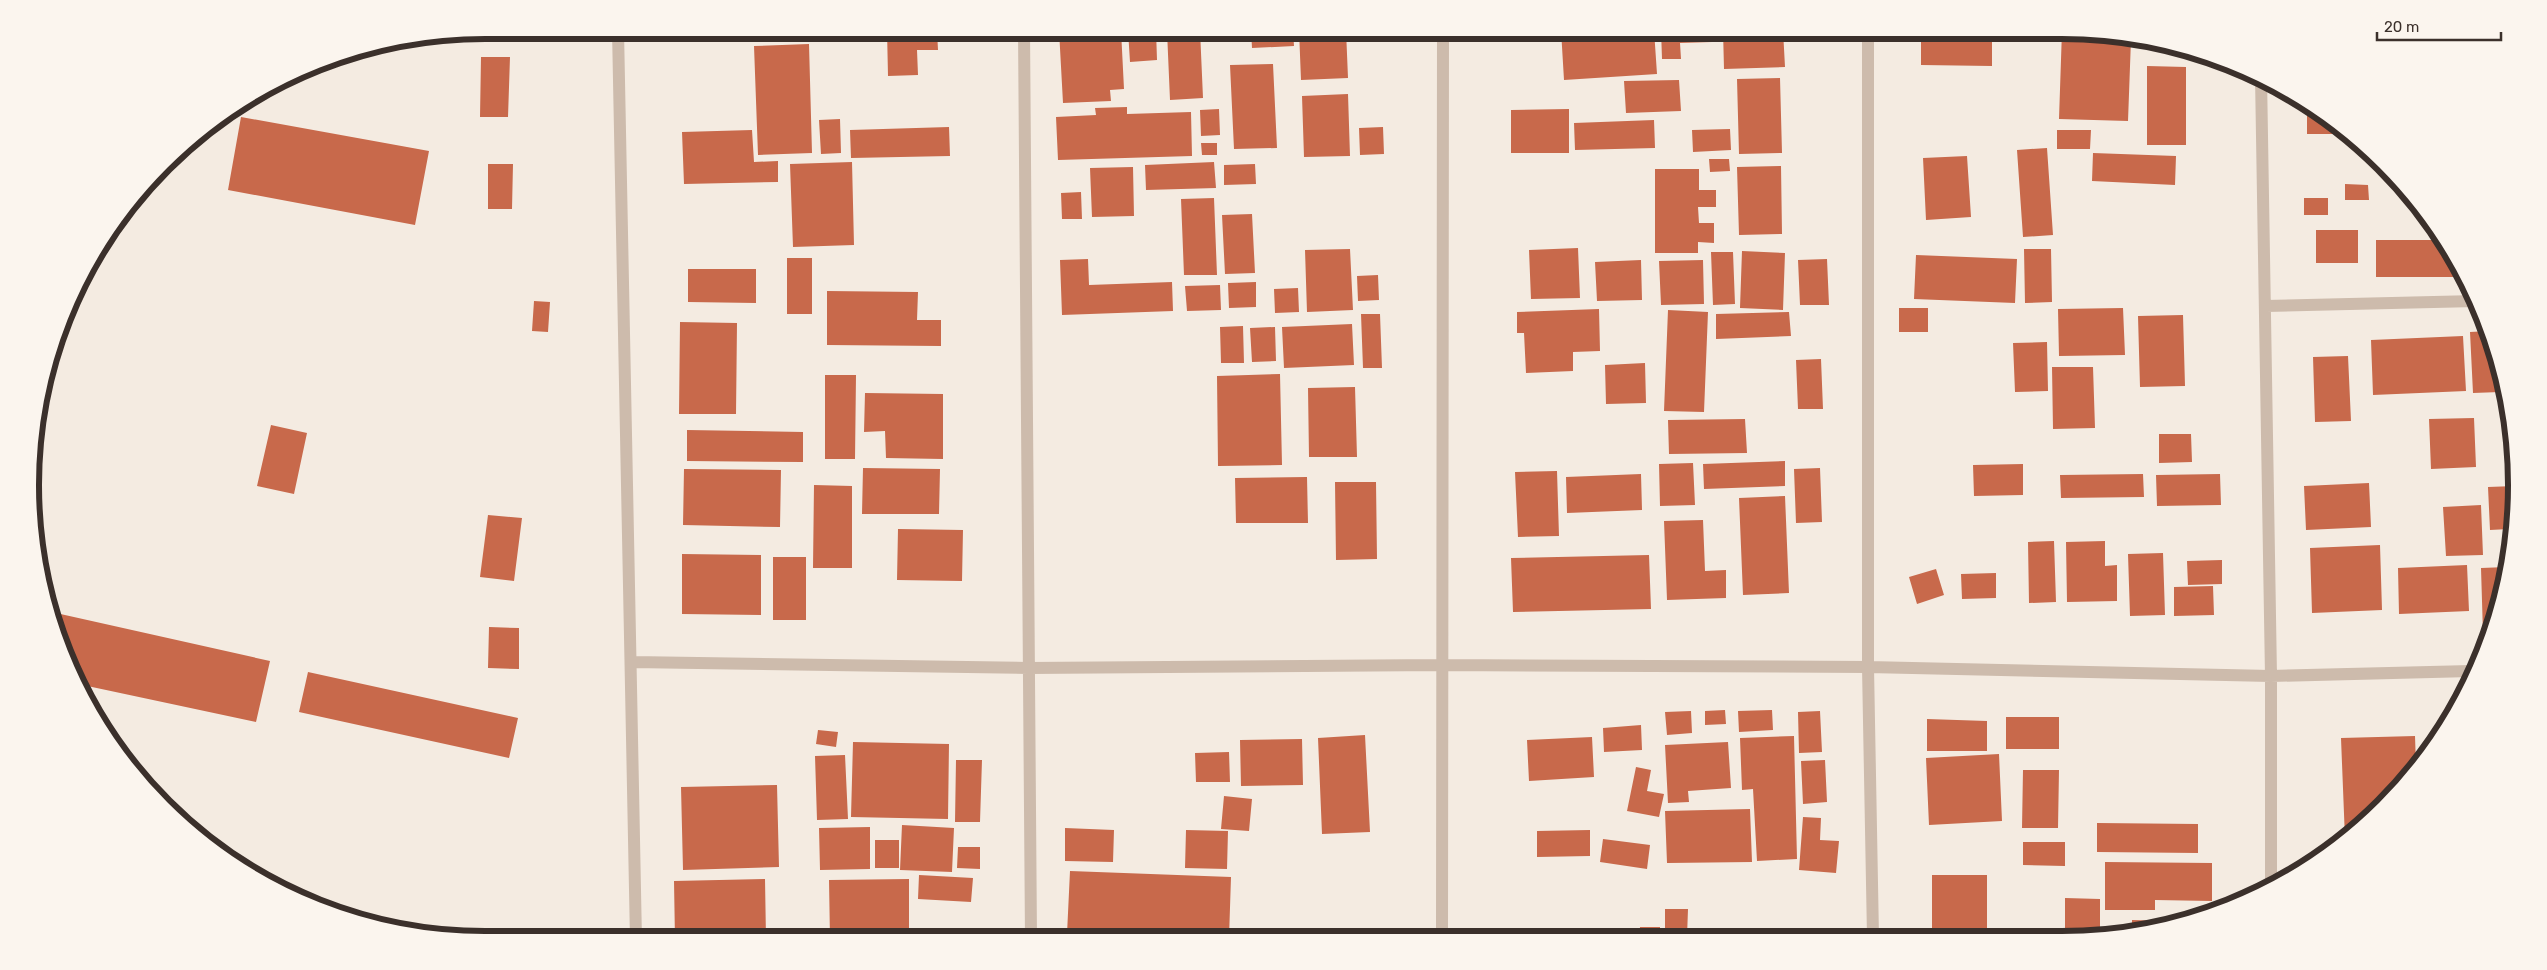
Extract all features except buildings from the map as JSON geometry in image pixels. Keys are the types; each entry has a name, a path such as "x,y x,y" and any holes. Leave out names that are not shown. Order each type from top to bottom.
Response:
{"street":[{"path":"618,39 636,931"},
{"path":"1024,39 1031,931"},
{"path":"1442,931 1441,665 1444,39"},
{"path":"1868,39 1868,667 1873,931"},
{"path":"2261,86 2271,676 2271,879"},
{"path":"2266,306 2468,301"},
{"path":"632,662 1028,668 1441,665 1868,667 2271,676 2467,671"}]}
